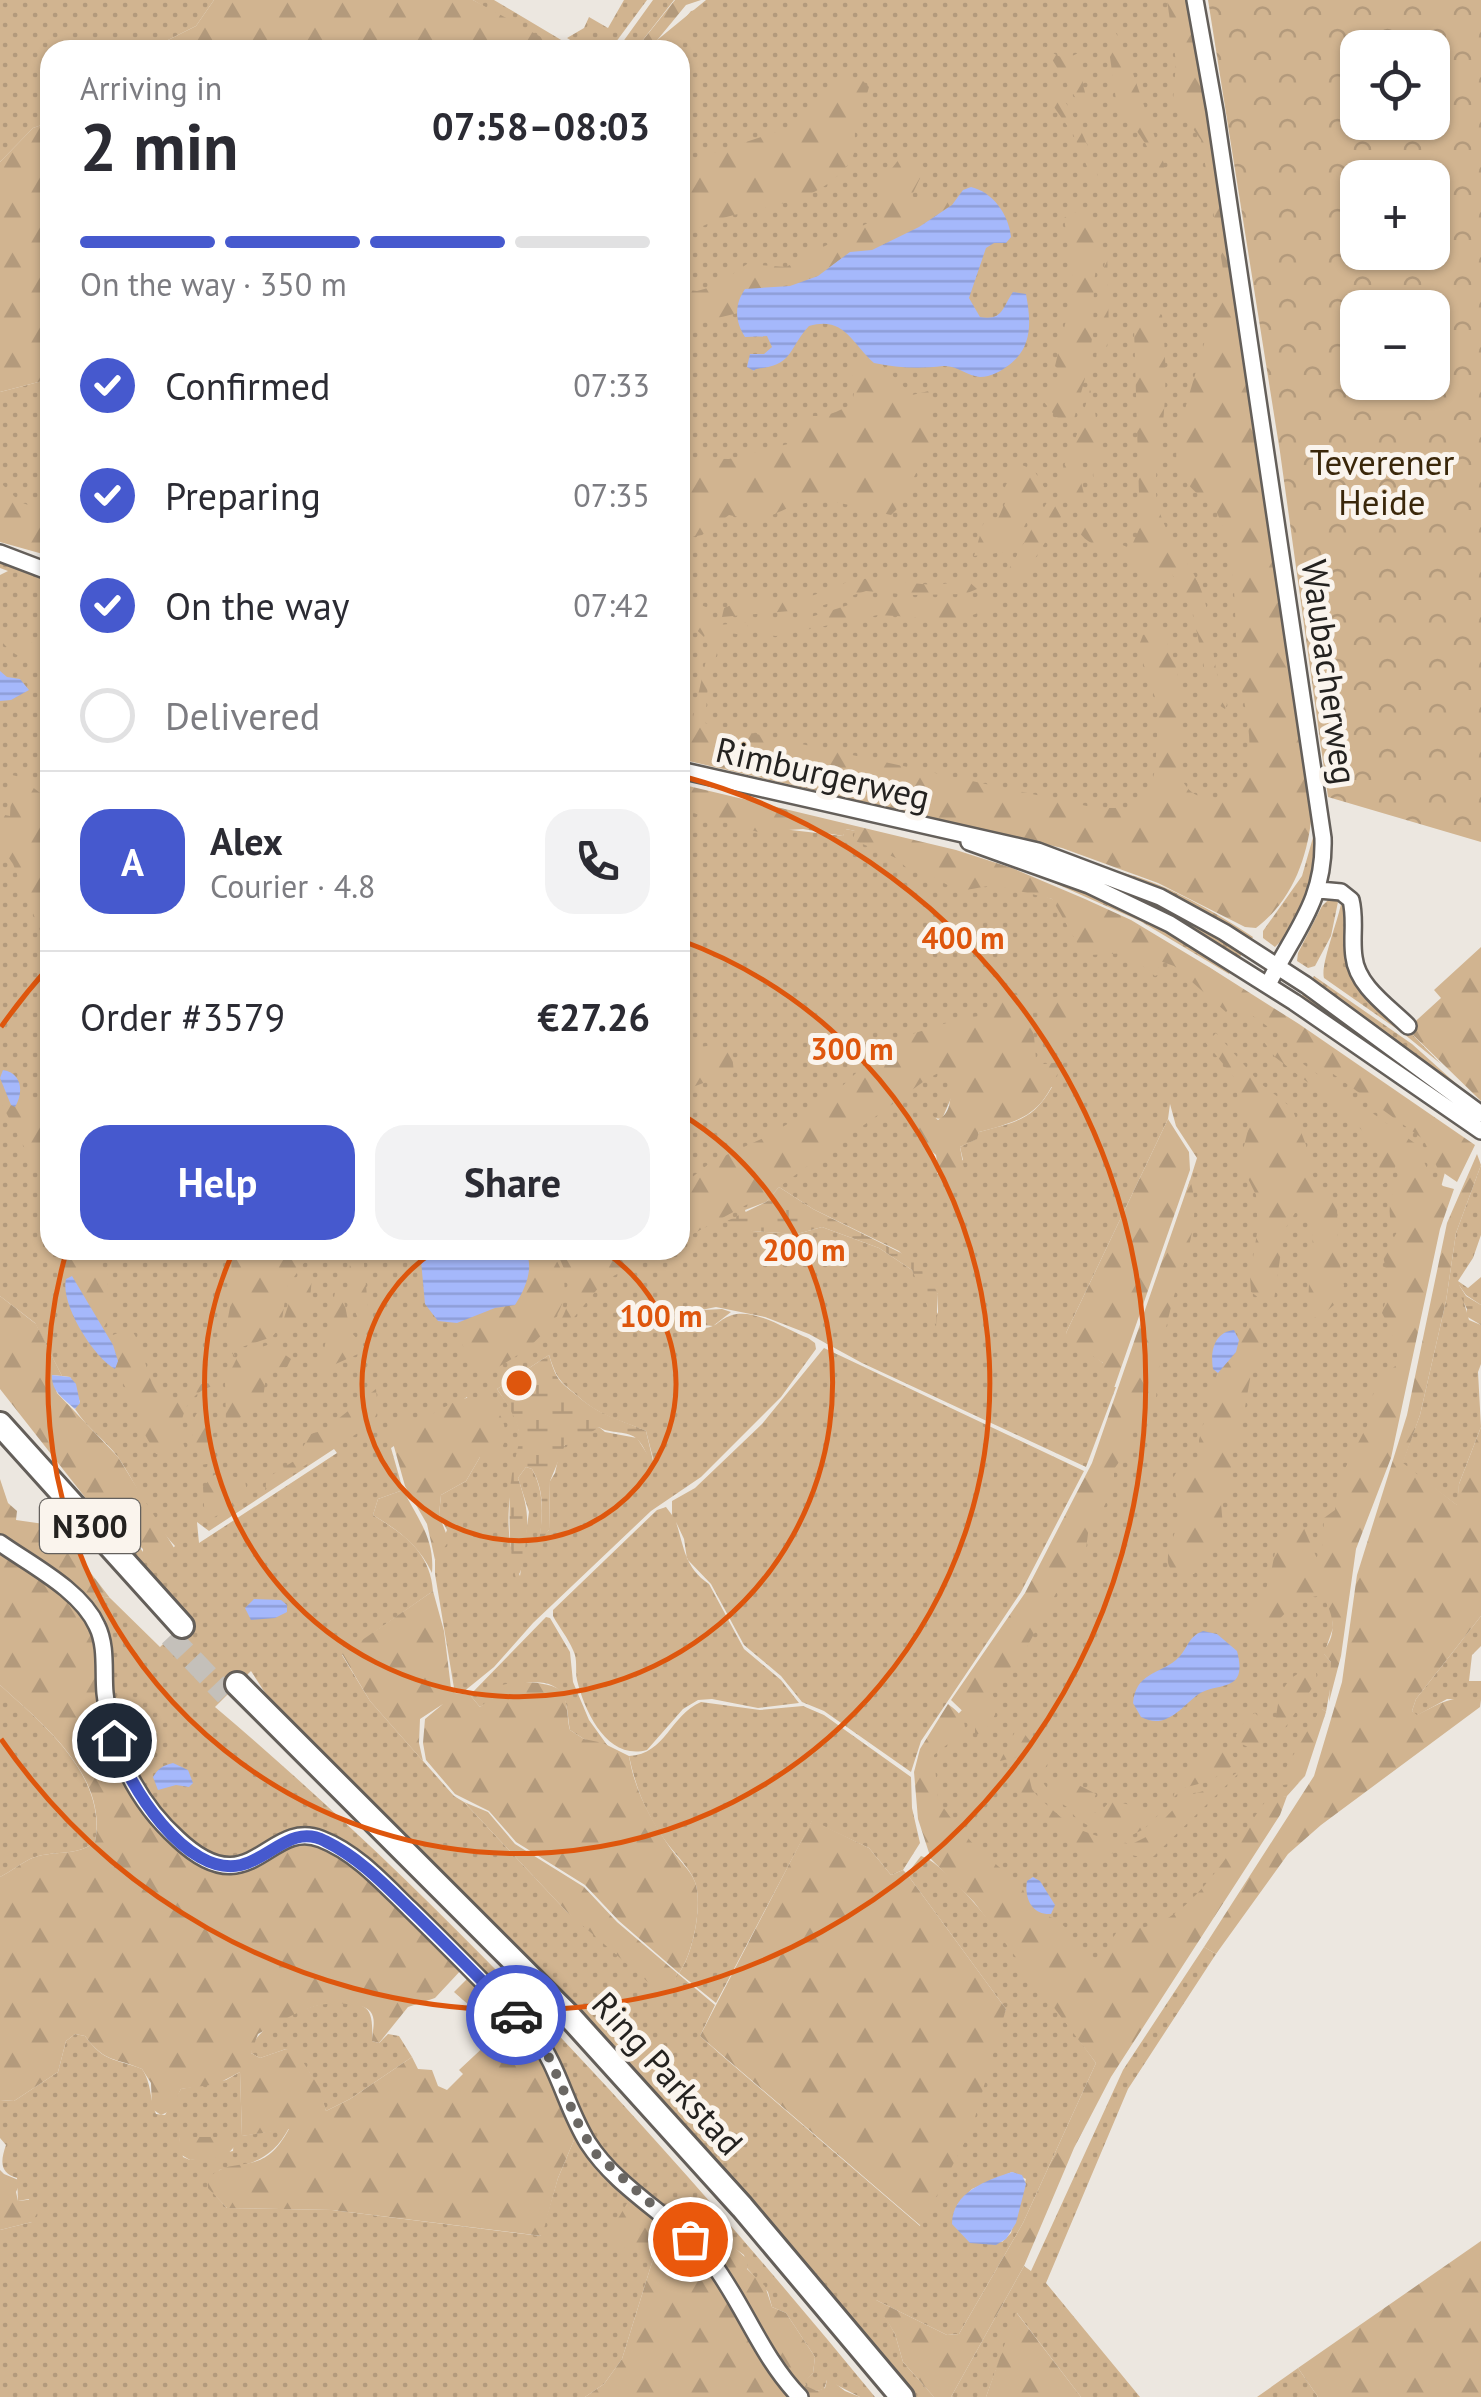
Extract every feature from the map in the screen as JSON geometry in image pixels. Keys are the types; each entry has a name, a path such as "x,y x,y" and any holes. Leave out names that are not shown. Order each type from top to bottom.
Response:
{"highway":[{"name":"N300","path":"0,1424 176,1631 0,1447"},
{"name":"Ring Parkstad","path":"883,2397 792,2287 579,2048 232,1689 570,2016 742,2207 902,2397"}],"street":[{"name":"Waubacherweg","path":"1195,0 1215,111 1324,859 1319,890 1308,916 1268,986"},
{"path":"0,553 40,568"},
{"name":"Rimburgerweg","path":"690,772 1038,851 1143,890 1224,932 1277,967 1481,1114"},
{"name":"Rimburgerweg","path":"953,834 1131,904 1216,951 1481,1130"},
{"path":"1319,890 1340,892 1351,900 1353,952 1358,972 1363,982 1408,1026"},
{"path":"0,1543 70,1594 94,1620 101,1637 108,1712 117,1751 145,1801 173,1835 201,1857 221,1866 247,1863 287,1840 305,1836 324,1840 362,1864 532,2033 551,2062 588,2144 604,2163 681,2229 711,2262 777,2371 800,2397"}],"green space":[{"path":"0,0 214,0 196,26 168,40 40,40 40,126 0,162"},
{"path":"214,0 473,0 547,40 168,40 196,26"},
{"path":"473,0 494,0 561,40 538,40"},
{"path":"624,0 647,0 617,40 567,38 584,28 589,17 608,28"},
{"path":"653,0 674,0 643,40 624,40"},
{"path":"675,0 701,0 686,5 657,40 643,40"},
{"path":"706,0 1186,0 1304,813 977,814 690,751 690,40 657,40"},
{"path":"1167,0 1188,0 1312,812 1307,845 1289,891 1256,928 1245,927 1158,883 1062,848 690,761 690,723 696,722 693,717 713,630 719,625 749,622 744,635 723,632 708,684 705,723 1096,808 1130,808 1149,793 1155,770 1159,709 1138,648 1143,635 1153,631 1169,647 1178,676 1182,780 1190,791 1208,798 1228,795 1241,785 1250,746 1238,667 1229,551 1217,513 1187,483 1178,470 1176,455 1178,433 1224,275 1201,140 1173,101 1176,62"},
{"name":"Teverener Heide","path":"1208,0 1481,0 1481,842 1328,797 1280,452"},
{"path":"714,6 683,40 667,40 691,11"},
{"path":"1111,23 1126,53 1164,164 1164,177 1116,100 1106,29"},
{"path":"1044,46 1060,57 1081,55 1091,131 1075,97"},
{"path":"1051,77 1088,146 1101,192 1073,134 1049,100 1046,93"},
{"path":"863,81 869,87 857,119 854,153 838,176 808,195 723,218 690,233 690,166 713,153 800,124 832,82"},
{"path":"40,126 40,382 0,392 0,162"},
{"path":"900,158 916,160 925,168 911,197 958,199 919,227 872,250 850,252 818,276 770,288 738,303 738,313 701,322 690,319 690,290 715,286 747,264 786,267 877,218 881,182"},
{"path":"1073,212 1085,214 1102,229 1088,367 1071,430 1039,396 1044,389 1059,390 1061,372 1055,366 1074,287 1064,218"},
{"path":"1107,252 1109,335 1104,358 1096,363 1101,283"},
{"path":"1153,309 1162,315 1165,358 1164,417 1156,478 1158,508 1204,598 1225,709 1211,700 1193,614 1171,572 1154,585 1132,561 1085,538 1074,522 1099,521 1111,540 1127,547 1140,527 1134,328 1139,315"},
{"path":"867,357 882,365 912,395 933,390 925,416 932,436 929,448 898,508 891,515 842,503 813,502 766,517 729,515 702,535 690,537 690,458 729,459 788,444 794,419 827,415 852,404 855,387 850,366 856,358"},
{"path":"40,382 40,533 0,517 0,392"},
{"path":"1090,390 1104,486 1100,492 1094,484 1092,458 1086,453 1078,470 1085,498 1065,500 1056,485"},
{"path":"1017,463 1034,470 1044,487 1012,551 974,556 985,518 997,521 1009,494 1005,487"},
{"path":"0,482 20,502 40,509 40,553 0,542"},
{"path":"1050,497 1061,517 1024,576 1011,580 1005,576"},
{"path":"0,556 40,571 40,1260 690,1260 690,808 791,830 843,836 845,829 856,831 877,848 970,868 1052,899 1210,968 1455,1135 1429,1232 1374,1495 1332,1617 1333,1628 1324,1654 1331,1662 1332,1678 1326,1712 1322,1709 1298,1783 1305,1776 1287,1796 1283,1797 1118,2042 920,1819 924,1750 962,1710 1026,1612 1099,1470 1197,1158 1176,1126 1170,1104 1168,1119 1066,1333 1103,1363 1116,1387 1086,1467 862,1363 809,1334 765,1317 716,1307 696,1311 690,1318 696,1329 713,1326 732,1315 751,1315 808,1338 816,1349 781,1397 701,1477 651,1511 533,1623 494,1667 462,1693 454,1688 435,1560 447,1530 439,1515 441,1495 466,1481 480,1457 467,1397 391,1448 403,1490 378,1499 373,1515 414,1546 427,1565 433,1591 342,1655 370,1701 454,1796 567,1912 674,1984 677,1973 715,2005 700,2036 719,2053 920,2226 1006,2009 907,1874 921,1856 938,1866 985,1916 1096,2063 1023,2223 959,2334 947,2335 876,2300 895,2334 903,2362 934,2397 909,2397 286,1725 251,1671 215,1707 392,1867 560,2037 721,2214 875,2397 860,2397 827,2380 824,2389 807,2388 804,2381 813,2373 815,2357 786,2313 772,2307 768,2292 747,2268 744,2255 726,2242 703,2247 615,2168 587,2132 553,2056 380,1873 251,1856 213,1858 167,1822 123,1754 88,1606 99,1596 110,1598 160,1647 188,1620 77,1504 84,1496 112,1519 145,1554 152,1564 148,1567 151,1571 175,1546 118,1457 75,1409 80,1402 70,1377 62,1376 35,1323 0,1296 0,575 8,571 0,568","holes":["1052,1087 1030,1114 979,1132 976,1139 960,1147 963,1160 937,1174 939,1166 930,1147 933,1118 942,1119 952,1096","779,1187 813,1209 899,1251 938,1294 938,1314 912,1270 879,1248 822,1227 797,1234 752,1231 745,1210 766,1202","549,1355 561,1381 581,1399 604,1414 646,1431 655,1466 637,1438 605,1432 599,1427 565,1445 550,1481 549,1530 540,1540 541,1495 532,1469 526,1467 518,1478 529,1512 520,1576 512,1554 508,1520 520,1438 514,1414 497,1389","334,1449 337,1453 199,1543 197,1522 209,1531","1012,2172 1026,2179 1011,2233 1002,2242 957,2205 972,2189"]},
{"path":"965,578 977,589 965,594 913,595 866,591 812,609 722,617 724,608 733,605 804,598 854,580 940,584"},
{"path":"987,592 996,606 948,619 878,615 776,636 766,635 757,622 814,616 861,601 967,601"},
{"path":"690,601 706,607 712,618 704,637 690,624"},
{"path":"22,640 40,645 40,664 16,654 3,643"},
{"path":"12,775 40,793 40,930 13,864 0,845 0,814 10,816"},
{"path":"690,786 956,850 1012,868 1131,920 1299,1024 1475,1145 1457,1182 1438,1169 1423,1139 1235,1003 1226,1012 1174,966 1157,960 1160,974 1155,976 1126,953 1090,955 1081,950 1052,899 994,885 953,888 924,872 910,871 896,858 853,840 855,831 846,829 843,836 803,829 758,832 690,812"},
{"path":"1314,834 1316,850 1307,896 1294,924 1275,947 1263,938 1263,931 1302,876"},
{"path":"988,843 1153,899 1245,950 1239,958 1124,892"},
{"path":"1016,866 1101,895 1233,968 1229,974 1140,921"},
{"path":"1103,869 1161,886 1253,937 1249,944"},
{"path":"1331,897 1339,897 1331,936 1315,966 1308,968 1297,961 1298,953 1322,906"},
{"path":"1342,899 1347,903 1349,954 1407,1029 1441,1064 1324,978"},
{"path":"1481,947 1481,1101 1407,1029 1441,998 1434,990"},
{"path":"1314,976 1412,1044 1481,1106 1309,983"},
{"path":"1306,989 1481,1117 1481,1125 1299,1001"},
{"path":"1065,994 1079,998 1088,1019 1051,1050 1041,1036 1039,1002"},
{"path":"1016,995 1031,1001 1036,1059 1044,1064 1062,1062 1048,1092 1033,1111 1011,1123 979,1132 977,1139 960,1147 964,1169 960,1178 940,1180 936,1155 919,1140 917,1130 929,1113 938,1120 947,1112 951,1075 944,1070 779,1187 690,1236 690,1179 711,1162 768,1136 815,1107 816,1097 838,1090 890,1041 979,1016 998,998"},
{"path":"1255,1030 1416,1144 1430,1175 1454,1189 1440,1229 1391,1458 1356,1549 1341,1656 1329,1702 1331,1662 1322,1652 1330,1639 1332,1624 1322,1596 1297,1604 1264,1635 1248,1618 1266,1587 1279,1538 1297,1519 1322,1570 1324,1518 1335,1510 1338,1482 1372,1416 1378,1380 1399,1363 1391,1330 1382,1313 1387,1285 1383,1257 1397,1232 1398,1219 1391,1221 1390,1206 1402,1160 1398,1159 1391,1179 1383,1184 1379,1176 1380,1148 1333,1102 1275,1057"},
{"path":"1216,1033 1260,1083 1292,1108 1315,1180 1337,1204 1338,1254 1344,1286 1334,1305 1319,1317 1312,1317 1309,1304 1313,1239 1307,1214 1295,1213 1284,1231 1274,1300 1263,1301 1251,1292 1258,1227 1256,1195 1240,1162 1250,1122 1241,1109 1233,1076 1206,1043"},
{"path":"714,1045 732,1054 734,1073 728,1079 716,1078 690,1088 690,1049"},
{"path":"0,1078 12,1106 21,1088 28,1096 40,1118 40,1170 33,1164 0,1101"},
{"path":"1168,1119 1189,1152 1190,1170 1114,1388 1102,1377 1103,1363 1070,1341 1066,1333"},
{"path":"1477,1154 1481,1165 1456,1233 1446,1301 1420,1415 1403,1463 1457,1505 1459,1484 1481,1427 1481,1616 1416,1699 1412,1711 1417,1715 1463,1698 1481,1700 1480,1707 1288,1854 1216,1954 1204,1947 1314,1776 1342,1682 1357,1575 1407,1415 1447,1223"},
{"path":"1481,1165 1481,1235 1473,1258 1458,1281 1468,1288 1481,1277 1481,1305 1459,1285 1469,1320 1481,1325 1481,1427 1459,1484 1458,1506 1402,1464 1420,1415 1446,1301 1456,1233"},
{"path":"1190,1180 1193,1228 1166,1330 1156,1399 1127,1428 1130,1447 1114,1469 1114,1486 1100,1515 1089,1526 1085,1557 1061,1584 1021,1658 990,1690 996,1710 987,1727 975,1736 975,1723 951,1700 1025,1593 1092,1463"},
{"path":"779,1187 813,1209 909,1257 938,1294 936,1327 912,1270 879,1248 822,1227 797,1234 752,1231 727,1221 766,1202"},
{"path":"62,1260 89,1260 106,1279 115,1306 103,1329 93,1317 76,1278 68,1277"},
{"path":"231,1260 306,1260 287,1287 281,1326 272,1337 233,1350 235,1357 226,1337 232,1295"},
{"path":"364,1260 371,1340 351,1297 351,1261"},
{"path":"528,1260 555,1260 565,1290 560,1308 536,1340 483,1375 464,1358 461,1320 519,1300"},
{"path":"559,1260 644,1260 604,1281 571,1321 561,1320 568,1302"},
{"path":"313,1262 304,1318 299,1326 279,1333 299,1273"},
{"path":"340,1280 350,1331 367,1350 320,1371 336,1287"},
{"path":"1459,1285 1466,1296 1481,1305 1481,1325 1466,1316"},
{"path":"0,1296 36,1324 62,1376 52,1375 57,1393 118,1457 176,1551 152,1572 143,1549 84,1496 0,1389"},
{"path":"703,1310 731,1312 713,1326 694,1324 694,1316"},
{"path":"1256,1320 1263,1343 1252,1368 1239,1441 1231,1447 1231,1482 1221,1504 1223,1526 1218,1545 1194,1574 1180,1574 1168,1564 1178,1516 1172,1480 1177,1471 1189,1471 1199,1462 1199,1440 1217,1374 1236,1352 1248,1323"},
{"path":"130,1328 154,1387 168,1403 196,1386 217,1385 198,1394 185,1410 181,1430 186,1450 156,1454 140,1426 137,1408 115,1369 116,1354 108,1337"},
{"path":"270,1344 291,1359 287,1367 271,1368 263,1399 230,1426 226,1423 225,1382 238,1356"},
{"path":"824,1348 1084,1471 1021,1592 921,1741 911,1772 824,1711 802,1702 781,1676 744,1645 711,1584 688,1560 709,1584 744,1649 781,1680 799,1703 758,1708 698,1700 683,1709 647,1750 633,1752 610,1741 592,1720 577,1680 575,1653 553,1610 657,1510 666,1507 672,1515 672,1501 695,1488 762,1424","holes":["676,1522 684,1539 687,1557 683,1548"]},
{"path":"549,1355 560,1381 581,1399 604,1414 646,1431 655,1469 640,1443 629,1434 599,1427 574,1444 565,1445 550,1481 549,1530 539,1543 541,1496 532,1469 526,1467 518,1478 527,1521 523,1561 516,1579 510,1504 519,1431 497,1389"},
{"path":"376,1389 378,1411 371,1425 265,1490 267,1478 294,1461 311,1434 324,1430"},
{"path":"474,1397 500,1415 504,1442 495,1461 480,1457 466,1481 441,1495 439,1515 449,1541 435,1560 427,1524 405,1486 386,1418 420,1419"},
{"path":"209,1399 208,1446 212,1463 201,1465 192,1423"},
{"path":"214,1475 245,1480 248,1499 205,1522 203,1487"},
{"path":"0,1479 8,1503 17,1511 16,1520 51,1525 57,1533 72,1540 110,1598 99,1596 88,1606 0,1538"},
{"path":"403,1490 428,1539 432,1573 407,1540 373,1515 378,1499"},
{"path":"0,1549 69,1600 92,1628 121,1774 215,1869 289,1844 314,1843 329,1848 369,1876 463,1968 435,1998 408,2007 379,2043 372,2041 374,2020 368,2010 327,2004 304,2010 258,2034 251,2053 260,2058 286,2049 297,2052 320,2089 326,2111 412,2057 418,2069 432,2070 438,2086 447,2090 463,2074 459,2070 489,2042 483,2020 454,1992 470,1976 534,2043 577,2133 558,2178 542,2236 332,2210 227,2208 208,2188 208,2178 268,2155 289,2129 242,2136 240,2072 217,2084 181,2089 170,2111 161,2115 152,2109 151,2083 142,2069 104,2055 85,2036 75,2034 66,2041 58,2072 14,2101 0,2100 0,1877 30,1859 87,1847 95,1842 96,1818 92,1795 69,1754 0,1685"},
{"path":"433,1591 455,1693 470,1695 480,1707 500,1686 518,1682 549,1685 564,1696 570,1730 629,1756 645,1805 695,1882 695,1929 679,1973 619,1921 585,1885 516,1842 489,1811 455,1794 426,1760 423,1743 425,1719 443,1704 420,1719 423,1761 370,1701 342,1654"},
{"path":"1481,1616 1481,1646 1472,1655 1469,1681 1481,1681 1481,1700 1447,1699 1416,1716 1412,1711 1416,1699"},
{"path":"546,1617 570,1652 573,1682 589,1720 610,1749 570,1730 564,1698 551,1685 530,1682 509,1687 491,1693 487,1703 480,1707 470,1695"},
{"path":"1307,1669 1316,1672 1317,1681 1280,1735 1275,1732 1281,1695 1290,1680"},
{"path":"0,1685 68,1754 82,1774 96,1818 95,1842 87,1847 30,1859 0,1877"},
{"path":"701,1702 760,1710 803,1706 824,1715 911,1777 912,1808 920,1843 903,1870 891,1875 869,1848 812,1821 716,2003 679,1973 695,1929 695,1882 648,1812 629,1756 652,1749 682,1716"},
{"path":"948,1704 963,1720 965,1741 953,1740 934,1755 938,1800 975,1846 1022,1887 1028,1902 1066,1928 1068,1941 1088,1962 1098,1962 1116,1933 1156,1924 1182,1908 1210,1879 1268,1798 1287,1796 1280,1815 1111,2077 1074,2148 1024,2266 951,2397 934,2397 903,2362 895,2334 874,2299 947,2335 959,2334 1023,2223 1096,2063 974,1902 931,1859 918,1819 914,1772 920,1749"},
{"path":"1321,1708 1326,1712 1305,1776 1298,1783 1283,1785 1281,1776"},
{"path":"1255,1713 1262,1720 1257,1751 1237,1742 1236,1735 1247,1717"},
{"path":"1018,1726 1048,1763 1042,1776 1047,1788 1065,1778 1096,1794 1091,1806 1094,1813 1111,1800 1160,1813 1130,1836 1078,1820 1067,1807 1045,1793 1034,1763 1020,1756 1000,1761"},
{"path":"1224,1750 1240,1761 1210,1781 1183,1788 1173,1798 1184,1779 1213,1752"},
{"path":"1019,1765 1027,1769 1032,1789 1039,1798 1072,1827 1132,1844 1148,1836 1186,1796 1214,1788 1244,1768 1154,1856 1116,1852 1088,1862 1048,1818 996,1771"},
{"path":"464,1802 488,1812 515,1844 584,1887 617,1922 677,1973 671,2002 567,1912"},
{"path":"812,1820 869,1848 891,1875 903,1870 1006,2009 972,2128 921,2226 700,2036"},
{"path":"1204,1947 1216,1954 1128,2089 1046,2283 1140,2397 1081,2397 1017,2313 986,2397 951,2397 1024,2266 1031,2271 1123,2070"},
{"path":"329,2002 365,2008 371,2019 372,2041 379,2043 388,2034 399,2036 412,2057 326,2111 312,2076 286,2049 260,2058 251,2053 254,2043 270,2026"},
{"path":"75,2034 85,2036 104,2055 142,2069 156,2114 165,2115 181,2089 226,2080 240,2072 242,2136 289,2128 276,2147 261,2158 219,2170 216,2196 227,2208 332,2210 541,2236 558,2178 577,2133 632,2195 654,2256 622,2359 604,2384 585,2397 0,2397 0,2230 32,2222 29,2199 18,2201 17,2178 3,2166 6,2145 0,2138 0,2100 14,2101 58,2072 66,2041","holes":["179,2137 234,2137 233,2151 190,2160 183,2157"]},
{"path":"179,2137 234,2137 234,2147 225,2157 190,2160 180,2154"},
{"path":"0,2170 21,2181 16,2192 18,2201 35,2199 42,2205 32,2222 0,2230"},
{"path":"632,2195 703,2247 712,2235 732,2245 748,2260 747,2269 765,2286 772,2307 786,2313 815,2357 806,2386 817,2391 831,2380 860,2397 585,2397 604,2384 622,2359 654,2256 604,2242"},
{"path":"1481,2241 1481,2397 1318,2397 1298,2368"},
{"path":"1016,2312 1081,2397 986,2397"},
{"path":"1298,2368 1318,2397 1257,2397"}],"water":[{"path":"971,187 999,206 1011,237 1006,243 986,248 969,298 980,317 988,318 1001,312 1013,292 1026,294 1026,342 1009,365 980,377 948,366 909,368 874,363 846,333 821,324 809,326 780,363 754,371 747,367 750,354 764,354 772,347 767,336 745,337 742,331 738,307 745,289 790,286 818,276 850,252 872,250 919,227"},
{"path":"0,671 20,679 29,690 0,701"},
{"path":"3,1070 14,1075 20,1084 15,1107 0,1078"},
{"path":"421,1260 528,1260 528,1278 515,1305 495,1308 457,1323 438,1321 425,1304"},
{"path":"72,1276 113,1345 118,1361 115,1369 97,1353 73,1315 65,1290 66,1279"},
{"path":"1234,1330 1239,1340 1236,1352 1218,1373 1212,1363 1215,1344 1222,1335"},
{"path":"52,1375 70,1377 76,1384 80,1403 75,1409 56,1390"},
{"path":"254,1599 281,1600 287,1605 287,1612 275,1618 251,1620 245,1608"},
{"path":"1203,1631 1217,1634 1237,1651 1238,1675 1234,1681 1204,1691 1165,1719 1141,1717 1133,1703 1138,1686 1176,1660"},
{"path":"173,1763 188,1770 193,1783 189,1787 176,1785 158,1790 153,1777 162,1767"},
{"path":"1033,1877 1040,1881 1055,1905 1051,1914 1039,1912 1028,1899 1027,1881"},
{"path":"1012,2172 1022,2175 1026,2184 1016,2223 1006,2239 996,2245 970,2243 952,2224 958,2204 973,2189"}],"tunnel":[{"path":"170,1636 226,1695"}],"way so far":[{"path":"516,2015 546,2051 594,2152 690,2239"}],"route":[{"path":"114,1740 146,1803 188,1848 215,1864 233,1866 253,1861 299,1836 324,1840 370,1870 516,2015"}]}
